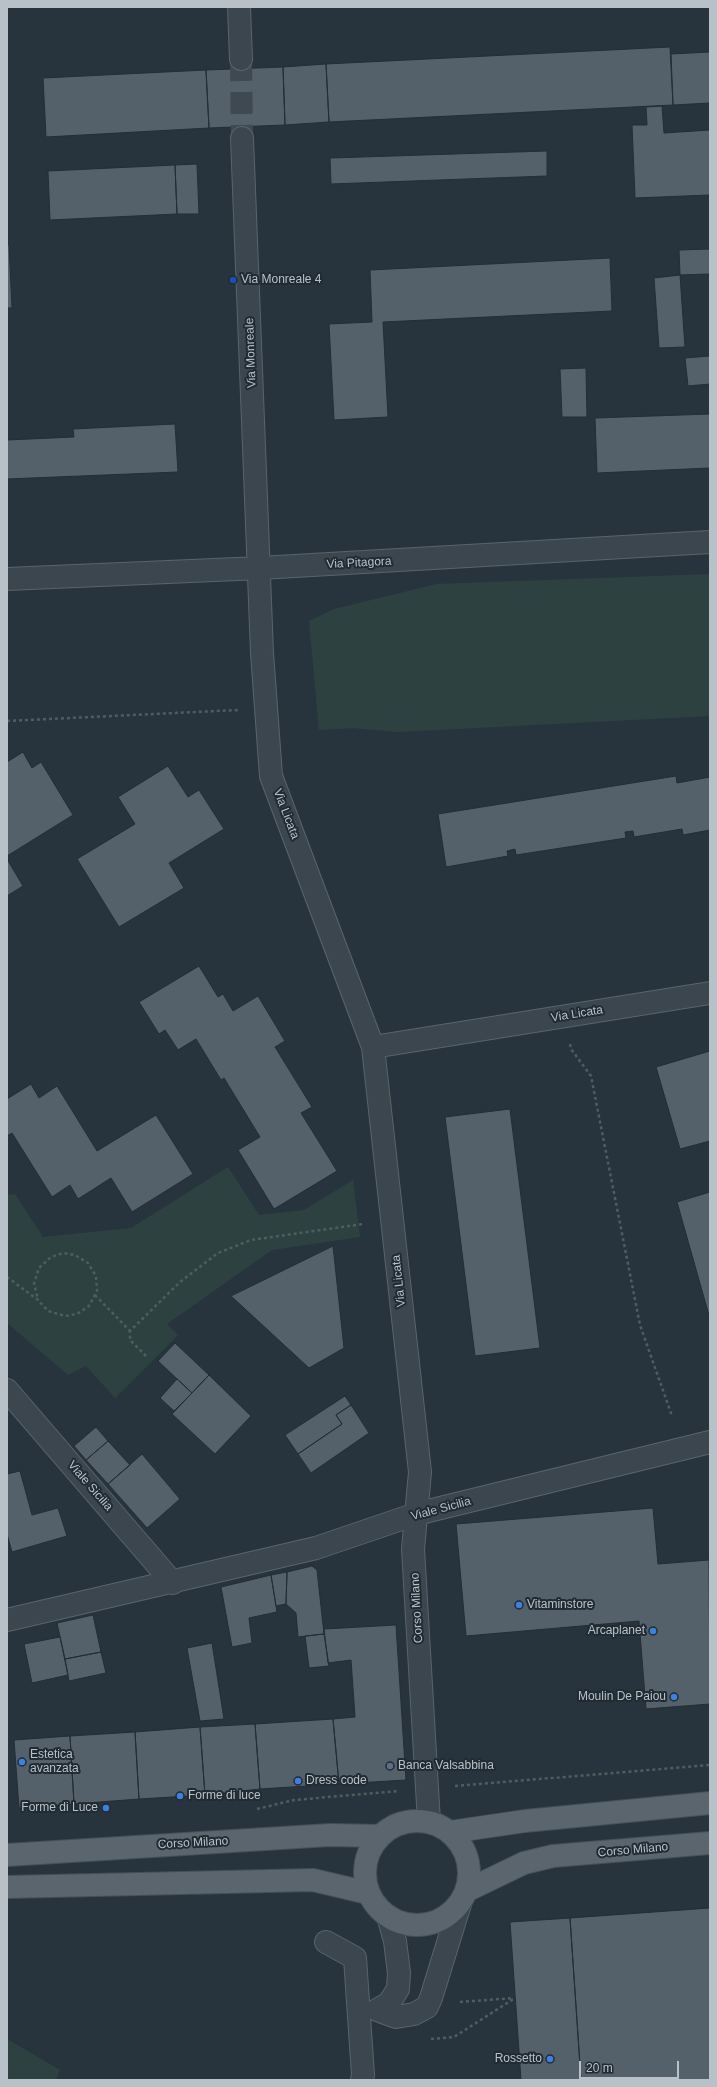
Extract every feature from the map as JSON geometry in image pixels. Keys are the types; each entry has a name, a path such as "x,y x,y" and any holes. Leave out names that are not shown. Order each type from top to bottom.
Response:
{"main road":[{"path":"450,1832 525,1821 710,1803"},
{"path":"416,1821 429,1822 450,1832 459,1841 467,1859 469,1878 463,1897 439,1920 413,1925 388,1916 376,1906 368,1893 364,1878 370,1849 379,1836 390,1828 402,1823 416,1821"},
{"name":"Corso Milano","path":"7,1855 330,1835 379,1836"},
{"name":"Corso Milano","path":"463,1897 524,1863 553,1856 710,1843"},
{"path":"7,1887 313,1880 368,1893"}],"street":[{"path":"240,7 241,59"},
{"name":"Via Monreale","path":"242,138 260,568"},
{"name":"Via Pitagora","path":"7,579 260,568 710,542"},
{"name":"Via Licata","path":"260,568 262,654 271,776 373,1047 420,1472 416,1514"},
{"name":"Via Licata","path":"373,1047 710,993"},
{"name":"Viale Sicilia","path":"7,1390 173,1582"},
{"name":"Viale Sicilia","path":"7,1620 316,1548 416,1514 710,1442"},
{"name":"Corso Milano","path":"416,1514 413,1549 429,1822"},
{"path":"367,2011 396,2017 414,2014 427,2007 463,1897"},
{"path":"367,2011 389,2003 398,1989 399,1973 396,1947 388,1916"},
{"path":"326,1942 355,1958 367,2011 362,2080"}],"path":[{"path":"7,721 239,710"},
{"path":"570,1041 571,1049 591,1076 640,1325 672,1416"},
{"path":"130,1331 180,1282 218,1253 251,1240 364,1224"},
{"path":"7,1277 38,1300 48,1311 65,1316 78,1314 89,1306 96,1295 97,1283 88,1263 75,1255 63,1254 51,1257 39,1268 34,1283 38,1300"},
{"path":"96,1295 130,1331 130,1340 146,1356"},
{"path":"253,1810 294,1800 710,1765"},
{"path":"430,2039 454,2037 515,1998 456,2002"}],"green space":[{"path":"710,574 710,716 398,732 353,728 319,730 309,621 334,609 437,584"},
{"path":"228,1167 259,1215 304,1210 353,1180 360,1237 272,1250 167,1324 178,1335 115,1398 86,1366 68,1375 7,1323 7,1195 15,1194 43,1237 131,1228"},
{"path":"7,2039 60,2070 56,2080 7,2080"}],"building":[{"path":"670,47 673,105 329,122 326,64"},
{"path":"710,52 710,103 673,105 671,54"},
{"path":"326,64 329,122 285,125 283,67"},
{"path":"283,67 285,125 209,128 206,70"},
{"path":"206,70 209,128 46,137 43,78"},
{"path":"662,106 664,133 710,130 710,195 635,198 632,125 647,125 646,107"},
{"path":"547,151 547,176 331,184 330,158"},
{"path":"197,164 199,214 177,214 175,165"},
{"path":"175,165 177,214 50,220 48,171"},
{"path":"7,245 9,245 12,308 7,308"},
{"path":"710,249 710,274 680,275 679,250"},
{"path":"610,258 612,311 383,322 388,417 334,420 329,324 372,322 370,270"},
{"path":"680,275 685,347 659,348 654,278"},
{"path":"710,356 710,384 688,386 685,358"},
{"path":"586,368 587,417 562,417 560,369"},
{"path":"710,414 710,468 597,473 595,418"},
{"path":"175,424 178,472 7,479 7,440 74,437 73,429"},
{"path":"23,752 32,768 41,762 73,815 7,856 7,762"},
{"path":"168,766 188,797 199,790 224,829 169,863 184,888 119,927 77,859 135,824 118,797"},
{"path":"676,776 677,783 710,777 710,830 683,835 682,829 634,837 633,831 625,832 626,838 516,855 515,849 507,851 508,856 446,867 438,814"},
{"path":"7,859 23,886 7,896"},
{"path":"199,966 218,997 223,994 233,1011 258,996 285,1041 275,1047 312,1107 301,1113 337,1171 274,1209 238,1150 260,1137 224,1078 221,1080 196,1039 178,1050 165,1030 159,1034 139,1002"},
{"path":"710,1051 710,1141 680,1149 656,1067"},
{"path":"31,1084 39,1098 57,1086 97,1151 156,1115 193,1174 132,1212 111,1178 78,1199 70,1185 52,1197 12,1133 7,1136 7,1099"},
{"path":"510,1109 540,1348 475,1356 445,1117"},
{"path":"710,1192 710,1319 677,1202"},
{"path":"333,1246 344,1348 309,1368 231,1296"},
{"path":"175,1343 209,1375 192,1393 158,1361"},
{"path":"209,1375 251,1416 215,1454 172,1414"},
{"path":"177,1379 192,1393 174,1411 160,1398"},
{"path":"345,1396 351,1405 336,1415 342,1424 298,1454 285,1435"},
{"path":"351,1405 369,1433 311,1473 298,1454 342,1424 336,1415"},
{"path":"96,1427 108,1441 86,1460 74,1446"},
{"path":"108,1441 130,1465 108,1484 86,1460"},
{"path":"142,1454 180,1499 147,1528 108,1484"},
{"path":"20,1471 32,1515 58,1508 67,1536 12,1552 7,1534 7,1474"},
{"path":"653,1508 658,1564 709,1560 710,1704 646,1709 639,1621 466,1636 456,1524"},
{"path":"312,1566 317,1570 324,1634 298,1637 296,1613 286,1604 287,1572"},
{"path":"287,1572 286,1604 276,1606 271,1575"},
{"path":"271,1575 277,1612 249,1618 252,1643 232,1647 221,1587"},
{"path":"93,1615 101,1652 65,1659 57,1623"},
{"path":"396,1625 406,1780 339,1784 333,1719 355,1717 351,1660 328,1663 324,1629"},
{"path":"324,1634 329,1666 309,1668 305,1636"},
{"path":"60,1637 68,1675 32,1683 24,1644"},
{"path":"212,1643 224,1719 200,1721 187,1648"},
{"path":"101,1652 106,1673 69,1681 65,1659"},
{"path":"333,1719 339,1784 260,1789 255,1724"},
{"path":"255,1724 260,1789 205,1795 200,1727"},
{"path":"200,1727 205,1795 139,1799 135,1732"},
{"path":"135,1732 139,1799 74,1804 70,1736"},
{"path":"70,1736 74,1804 19,1808 14,1740"},
{"path":"710,1908 710,2080 581,2080 570,1918"},
{"path":"570,1918 581,2080 521,2080 510,1922"}],"tunnel":[{"path":"241,59 242,138"}],"place":[{"name":"Via Monreale 4","path":"233,280"},
{"name":"Vitaminstore","path":"519,1605"},
{"name":"Arcaplanet","path":"653,1631"},
{"name":"Moulin De Paiou","path":"674,1697"},
{"name":"Estetica avanzata","path":"22,1762"},
{"name":"Banca Valsabbina","path":"390,1766"},
{"name":"Dress code","path":"298,1781"},
{"name":"Forme di luce","path":"180,1796"},
{"name":"Forme di Luce","path":"106,1808"},
{"name":"Rossetto","path":"550,2059"}]}
